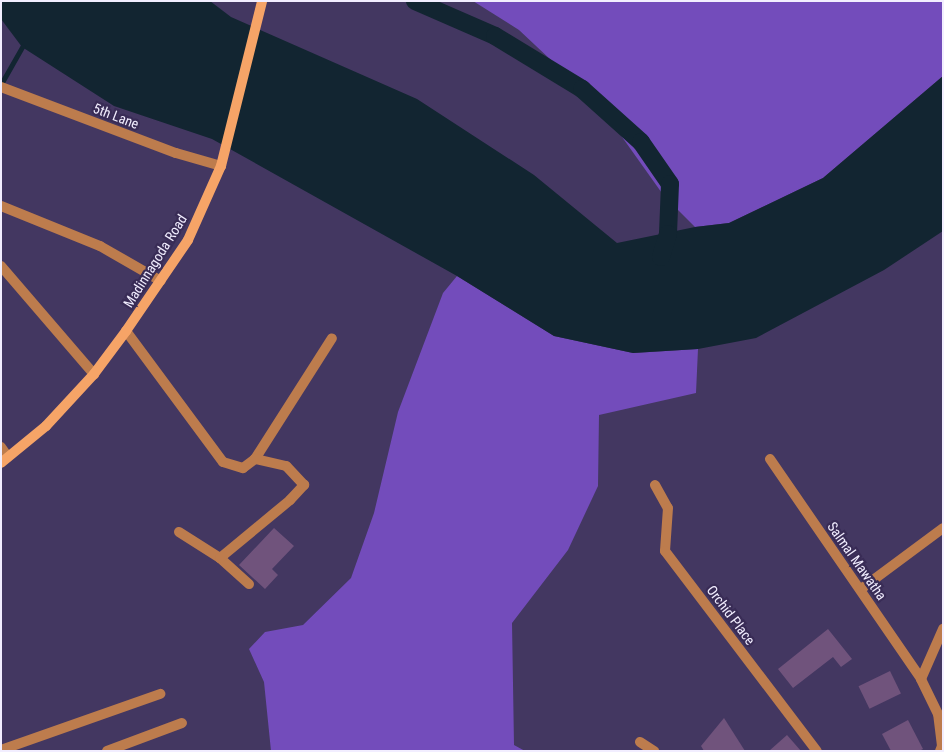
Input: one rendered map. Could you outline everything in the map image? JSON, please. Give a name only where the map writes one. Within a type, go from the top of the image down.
[{"type":"street","name":"Madinnagoda Road","points":[[5,460],[46,426],[94,374],[126,331],[188,240],[222,166],[262,1]]},
{"type":"street","name":"5th Lane","points":[[1,87],[176,153],[222,166]]},
{"type":"street","points":[[1,206],[100,246],[161,281]]},
{"type":"street","points":[[1,266],[94,374]]},
{"type":"street","points":[[126,331],[223,462],[243,468],[255,458],[332,338]]},
{"type":"street","points":[[1,447],[5,460]]},
{"type":"street","points":[[220,558],[290,500],[304,485],[286,466],[255,458]]},
{"type":"street","name":"Salmal Mawatha","points":[[770,459],[921,679],[938,714],[942,746],[940,751]]},
{"type":"street","name":"Orchid Place","points":[[655,484],[668,508],[665,551],[817,751]]},
{"type":"street","points":[[861,589],[943,528]]},
{"type":"street","points":[[179,532],[220,558],[249,584]]},
{"type":"street","points":[[921,679],[943,629]]},
{"type":"street","points":[[1,750],[160,694]]},
{"type":"street","points":[[107,751],[182,723]]},
{"type":"street","points":[[640,742],[654,751]]},
{"type":"shaded area","points":[[473,1],[943,1],[943,76],[823,178],[729,223],[695,227],[664,196],[600,106],[519,30]]},
{"type":"shaded area","points":[[457,276],[554,336],[633,353],[698,349],[696,393],[599,415],[598,486],[568,550],[512,623],[514,745],[525,751],[271,751],[264,682],[249,649],[265,632],[303,625],[351,578],[374,513],[398,412],[443,293]]},
{"type":"water","points":[[1,1],[210,1],[231,17],[417,99],[534,175],[617,243],[695,227],[729,223],[823,178],[943,76],[943,231],[884,270],[756,338],[698,349],[633,353],[554,336],[457,276],[212,139],[114,106],[22,47],[1,19]]},
{"type":"building","points":[[274,528],[294,546],[272,569],[278,575],[265,589],[239,565]]},
{"type":"building","points":[[828,629],[852,659],[841,667],[833,657],[793,688],[778,669]]},
{"type":"building","points":[[890,671],[901,693],[870,709],[859,686]]},
{"type":"building","points":[[724,718],[745,751],[704,751],[701,746]]},
{"type":"building","points":[[908,720],[923,749],[919,751],[891,751],[882,734]]},
{"type":"building","points":[[787,735],[801,751],[769,751]]},
{"type":"waterway","points":[[415,1],[495,36],[582,89],[641,142],[670,184],[668,234],[661,257]]},
{"type":"waterway","points":[[1,84],[22,47]]}]
